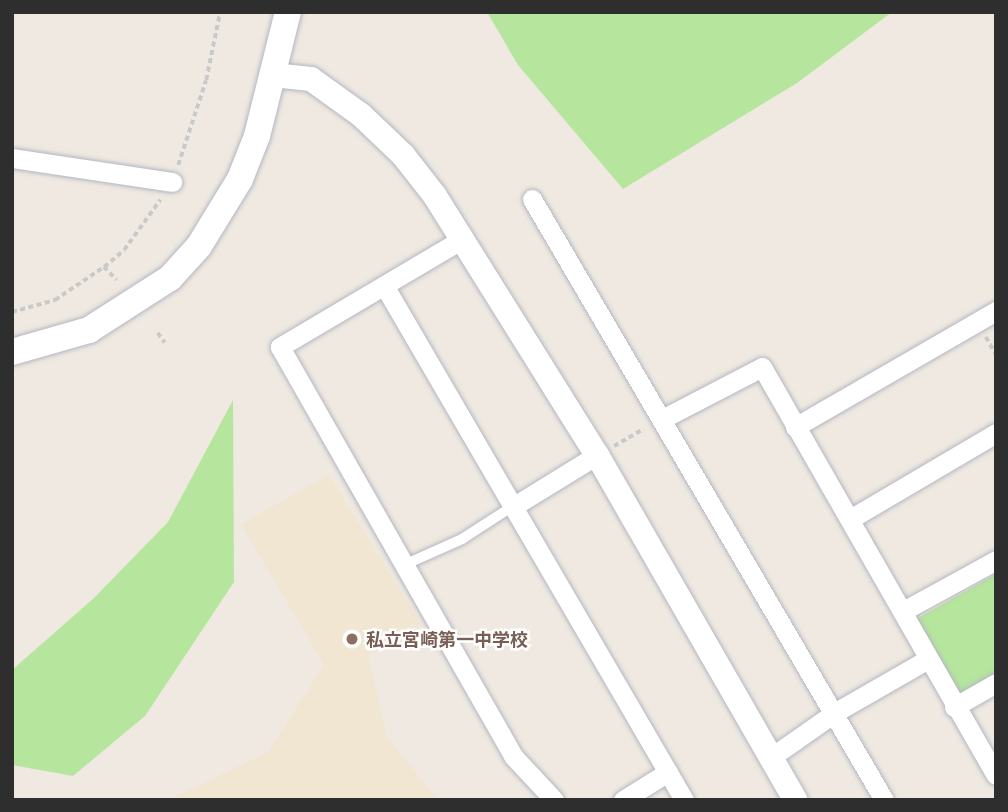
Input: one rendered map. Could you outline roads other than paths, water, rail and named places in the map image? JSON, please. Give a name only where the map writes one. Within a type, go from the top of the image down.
[{"type":"main road","points":[[12,352],[89,330],[170,278],[220,215],[240,178],[273,75],[288,12]]},
{"type":"street","points":[[273,75],[311,79],[360,115],[402,155],[464,238],[597,455],[794,800]]},
{"type":"street","points":[[12,158],[172,182]]},
{"type":"street","points":[[532,199],[664,418],[884,800]]},
{"type":"street","points":[[464,238],[280,347],[513,756],[554,800]]},
{"type":"street","points":[[385,287],[684,800]]},
{"type":"street","points":[[795,427],[996,311]]},
{"type":"street","points":[[664,418],[762,367],[903,611],[926,660],[996,775]]},
{"type":"street","points":[[850,519],[996,433]]},
{"type":"street","points":[[514,506],[597,455]]},
{"type":"street","points":[[903,611],[996,560]]},
{"type":"street","points":[[771,758],[834,713],[926,660]]},
{"type":"street","points":[[954,707],[996,683]]},
{"type":"street","points":[[624,800],[668,772]]},
{"type":"lane","points":[[403,566],[461,539],[514,506]]},
{"type":"place","name":"私立宮崎第一中学校","points":[[352,639]]}]
